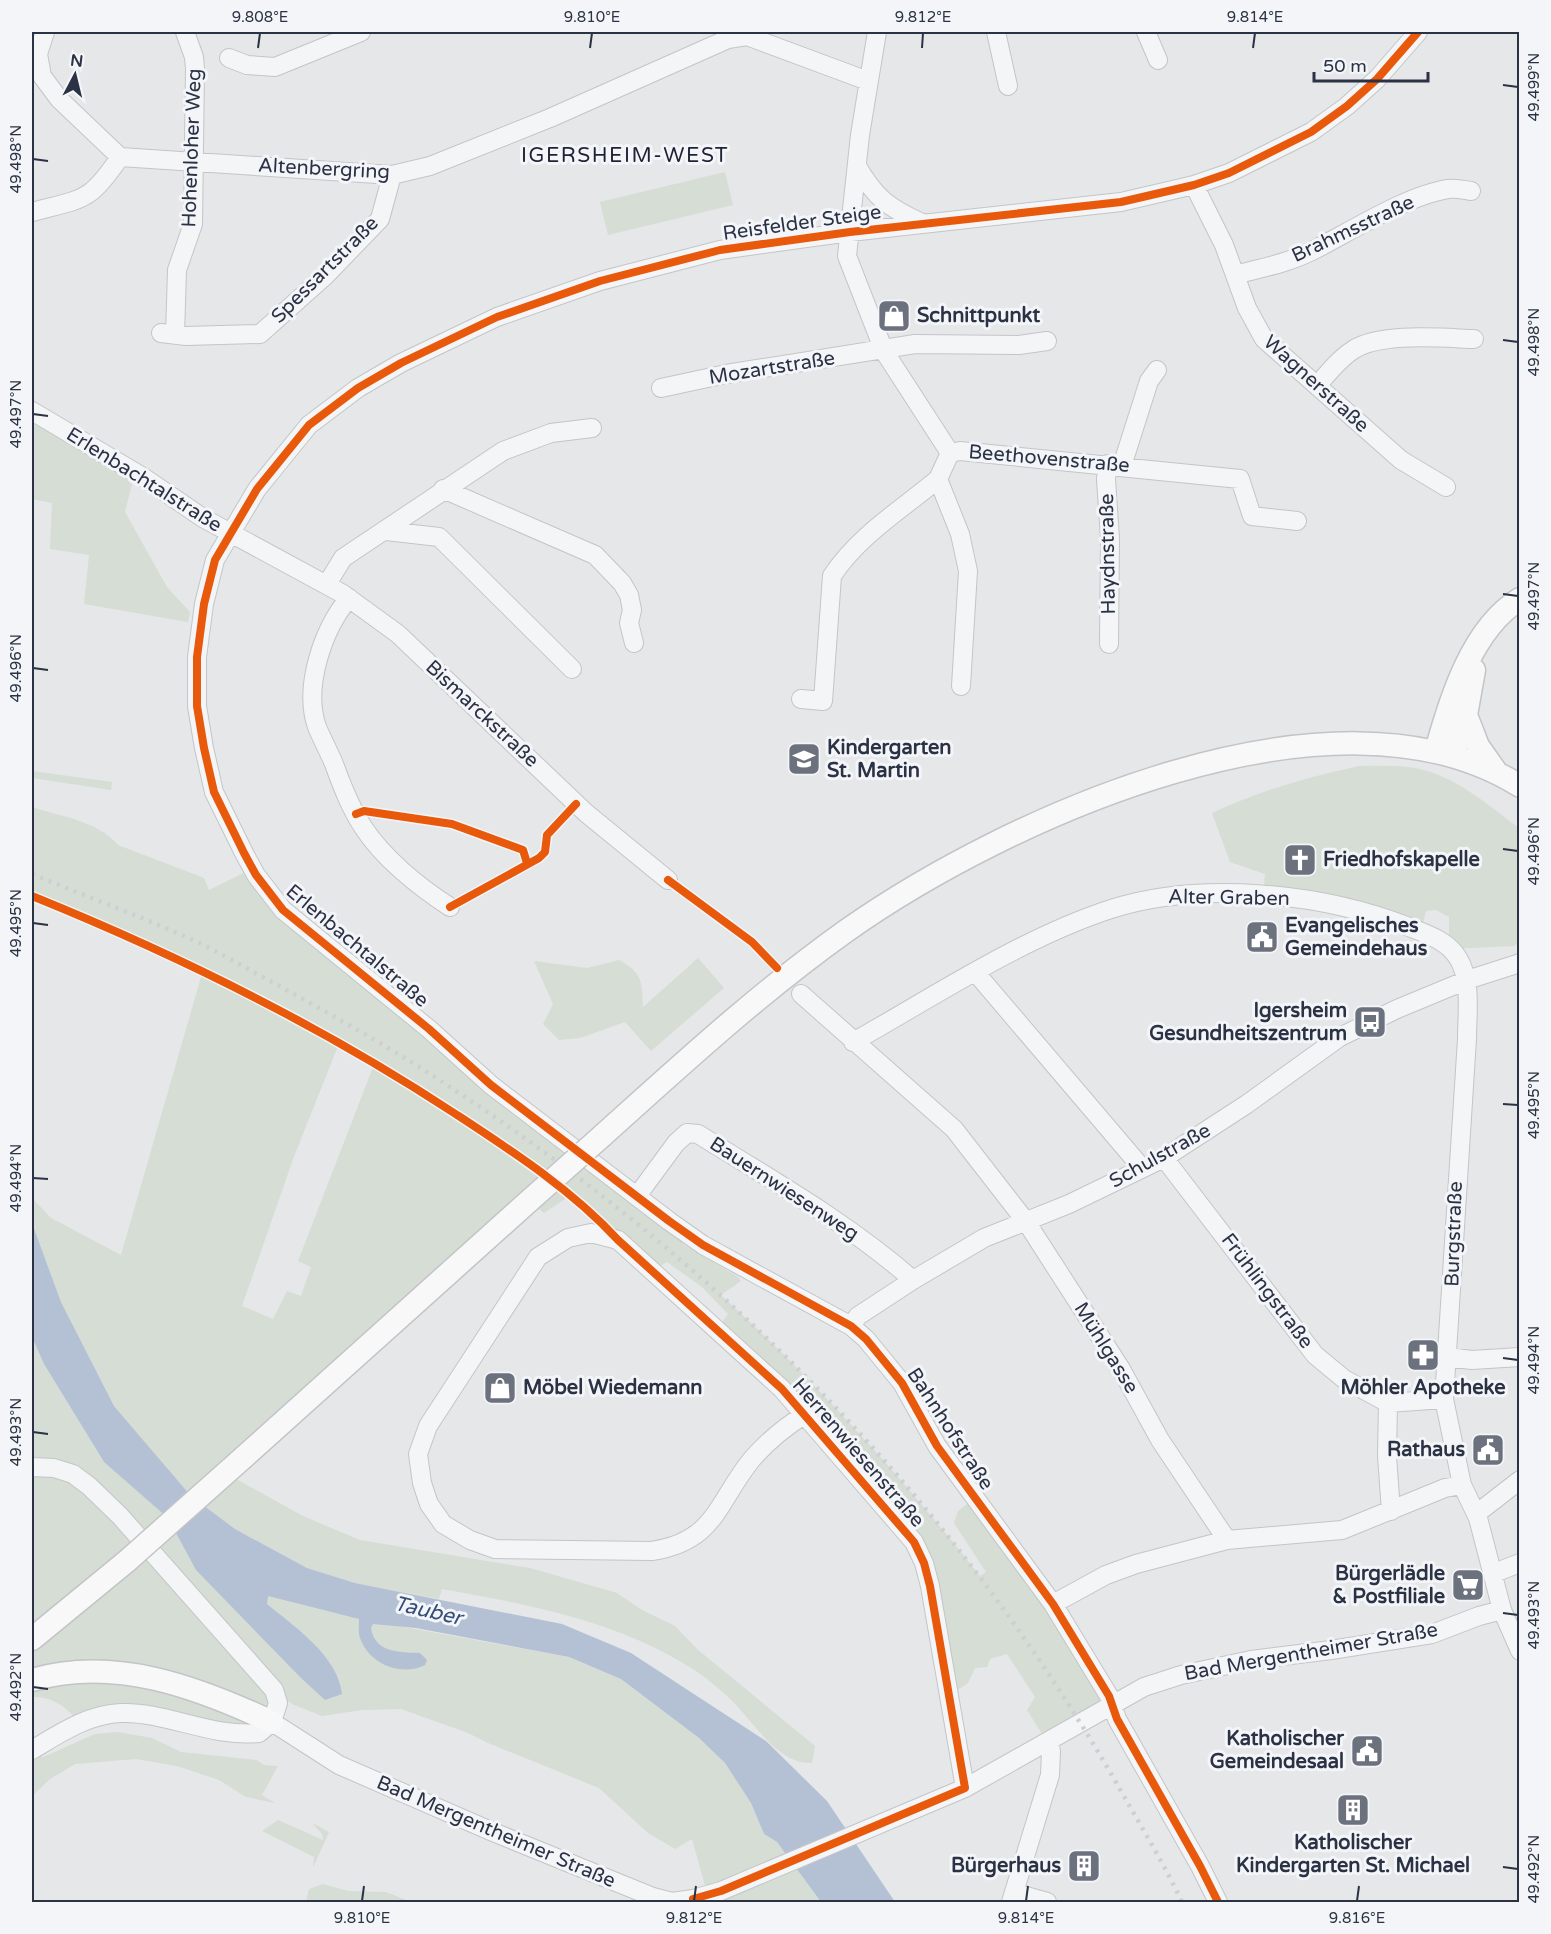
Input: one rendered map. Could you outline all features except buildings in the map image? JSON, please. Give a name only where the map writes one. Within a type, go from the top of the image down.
[{"type":"main road","points":[[1444,753],[1461,676],[1495,619],[1520,599]]},
{"type":"main road","points":[[1444,753],[1466,715],[1479,644]]},
{"type":"main road","points":[[1466,715],[1478,746],[1498,774]]},
{"type":"main road","points":[[32,1639],[127,1561],[775,984],[897,897],[958,862],[1053,815],[1139,783],[1190,769],[1278,750],[1326,744],[1397,745],[1444,753],[1498,774],[1520,786]]},
{"type":"main road","points":[[32,1680],[106,1670],[144,1675],[223,1699],[272,1722]]},
{"type":"street","points":[[32,212],[89,196],[101,186],[120,157],[59,99],[42,76],[35,54],[45,32]]},
{"type":"street","name":"Hohenloher Weg","points":[[168,334],[177,270],[193,224],[194,63],[185,32]]},
{"type":"street","points":[[229,58],[247,65],[275,67],[362,32]]},
{"type":"street","points":[[850,232],[868,81],[877,32]]},
{"type":"street","points":[[996,32],[1008,86]]},
{"type":"street","points":[[1146,32],[1158,60]]},
{"type":"street","name":"Reisfelder Steige","points":[[231,533],[257,489],[309,425],[358,388],[401,363],[497,317],[600,281],[720,250],[850,232],[1121,202],[1194,185],[1229,173],[1311,132],[1347,106],[1377,79],[1418,32]]},
{"type":"street","name":"Altenbergring","points":[[120,157],[392,175],[441,162],[727,35],[747,36],[868,81]]},
{"type":"street","points":[[858,166],[872,191],[899,212],[924,224]]},
{"type":"street","name":"Spessartstraße","points":[[168,334],[260,334],[326,275],[380,219],[392,175]]},
{"type":"street","name":"Wagnerstraße","points":[[1194,185],[1264,339],[1401,460],[1446,487]]},
{"type":"street","name":"Brahmsstraße","points":[[1235,274],[1313,251],[1340,235],[1430,193],[1451,188],[1471,191]]},
{"type":"street","name":"Beethovenstraße","points":[[850,232],[847,256],[884,351],[950,453],[960,451],[1240,479],[1252,516],[1297,522]]},
{"type":"street","points":[[1317,386],[1341,360],[1363,345],[1425,338],[1474,339]]},
{"type":"street","name":"Mozartstraße","points":[[661,388],[726,374],[884,351],[915,344],[1019,345],[1047,341]]},
{"type":"street","name":"Haydnstraße","points":[[1109,644],[1110,539],[1106,479],[1115,465],[1149,381],[1157,370]]},
{"type":"street","name":"Erlenbachtalstraße","points":[[32,411],[231,533],[215,560],[204,604],[197,657],[196,706],[214,792],[256,874],[283,910],[429,1029],[491,1086],[637,1196]]},
{"type":"street","points":[[327,584],[343,558],[386,531],[443,489],[503,452],[551,433],[592,428]]},
{"type":"street","points":[[801,699],[823,701],[832,576],[842,561],[865,538],[938,479],[950,453]]},
{"type":"street","points":[[938,479],[960,534],[968,571],[961,686]]},
{"type":"street","points":[[443,489],[595,555],[622,583],[628,595],[632,610],[629,623],[634,643]]},
{"type":"street","points":[[386,531],[439,537],[572,669]]},
{"type":"street","name":"Bismarckstraße","points":[[231,533],[327,584],[398,634],[586,813],[645,865],[668,880]]},
{"type":"street","points":[[349,598],[325,637],[320,654],[313,690],[316,725],[348,801],[363,828],[398,866],[450,907]]},
{"type":"street","name":"Alter Graben","points":[[853,1042],[1049,931],[1111,909],[1160,897],[1228,895],[1282,897],[1323,902],[1382,917],[1438,939],[1458,957],[1467,980]]},
{"type":"street","name":"Schulstraße","points":[[850,1326],[858,1316],[984,1238],[1027,1223],[1164,1158],[1246,1104],[1340,1037],[1397,1009],[1467,980],[1520,963]]},
{"type":"street","points":[[976,973],[1142,1168]]},
{"type":"street","name":"Burgstraße","points":[[1467,980],[1467,1038],[1444,1399],[1462,1485],[1476,1514],[1494,1573],[1502,1610],[1520,1651]]},
{"type":"street","name":"Mühlgasse","points":[[801,994],[954,1129],[1027,1223],[1121,1369],[1160,1440],[1227,1540]]},
{"type":"street","name":"Bauernwiesenweg","points":[[637,1196],[676,1143],[687,1133],[698,1134],[831,1217],[887,1257],[913,1280]]},
{"type":"street","name":"Frühlingstraße","points":[[1164,1158],[1315,1355],[1344,1379],[1388,1403]]},
{"type":"street","name":"Bahnhofstraße","points":[[637,1196],[703,1245],[850,1326],[866,1339],[902,1383],[937,1446],[1053,1604],[1112,1705],[1117,1719],[1218,1902]]},
{"type":"street","name":"Herrenwiesenstraße","points":[[804,1415],[783,1429],[751,1461],[711,1522],[700,1532],[674,1547],[652,1551],[495,1549],[470,1540],[443,1524],[429,1504],[422,1483],[418,1454],[428,1426],[538,1257],[568,1238],[591,1233],[618,1240],[782,1389],[900,1523],[914,1542],[924,1563],[965,1788]]},
{"type":"street","points":[[1447,1357],[1473,1360],[1520,1358]]},
{"type":"street","points":[[1391,1511],[1387,1456],[1388,1403],[1444,1399]]},
{"type":"street","points":[[32,1467],[54,1468],[73,1474],[120,1516],[274,1690],[278,1703],[272,1722],[259,1733],[195,1728],[122,1713],[99,1716],[77,1724],[32,1750]]},
{"type":"street","points":[[1476,1514],[1520,1480]]},
{"type":"street","points":[[1053,1604],[1106,1575],[1136,1564],[1227,1540],[1342,1530],[1445,1488],[1462,1485]]},
{"type":"street","points":[[1494,1573],[1520,1563]]},
{"type":"street","name":"Bad Mergentheimer Straße","points":[[272,1722],[339,1765],[492,1832],[653,1897],[672,1902],[695,1901],[965,1788],[1144,1687],[1181,1675],[1251,1660],[1432,1634],[1502,1610]]},
{"type":"street","points":[[1047,1742],[1052,1750],[1050,1775],[1013,1898],[1047,1902]]},
{"type":"shaded area","points":[[725,172],[733,205],[608,235],[600,202]]},
{"type":"shaded area","points":[[32,419],[120,472],[132,484],[125,512],[167,587],[190,612],[188,622],[84,604],[89,555],[50,549],[52,503],[32,499]]},
{"type":"shaded area","points":[[1359,766],[1406,767],[1433,773],[1467,790],[1519,828],[1519,943],[1514,946],[1449,949],[1449,917],[1436,910],[1426,911],[1421,932],[1325,893],[1264,887],[1265,874],[1230,862],[1212,813],[1284,785]]},
{"type":"shaded area","points":[[32,771],[112,782],[111,790],[32,778]]},
{"type":"shaded area","points":[[32,807],[89,825],[100,830],[118,845],[204,878],[209,890],[252,869],[283,910],[669,1221],[684,1245],[737,1276],[741,1281],[721,1295],[824,1396],[888,1466],[980,1576],[986,1572],[954,1523],[958,1511],[975,1498],[1109,1696],[1047,1742],[1027,1710],[1035,1697],[1007,1654],[990,1659],[987,1667],[975,1668],[968,1683],[950,1695],[924,1563],[718,1328],[728,1314],[702,1287],[667,1262],[654,1270],[571,1195],[544,1213],[530,1201],[244,1457],[217,1463],[238,1480],[303,1516],[360,1540],[530,1568],[617,1593],[642,1610],[675,1626],[697,1649],[815,1746],[812,1763],[789,1758],[779,1751],[733,1702],[705,1677],[664,1652],[634,1638],[603,1626],[508,1601],[442,1589],[439,1599],[355,1583],[307,1568],[235,1529],[191,1496],[114,1406],[61,1302],[32,1223],[32,1198],[51,1218],[121,1255],[203,970],[32,896]],"holes":[[[340,1041],[375,1062],[298,1261],[311,1267],[301,1296],[287,1291],[273,1319],[242,1306],[293,1159]]]},
{"type":"shaded area","points":[[698,958],[724,988],[651,1051],[625,1022],[580,1038],[559,1040],[543,1024],[553,1004],[534,961],[587,968],[619,960],[633,969],[640,979],[643,1007]]},
{"type":"shaded area","points":[[32,1337],[44,1364],[104,1462],[289,1593],[292,1602],[360,1619],[569,1657],[621,1679],[699,1738],[725,1763],[751,1803],[764,1834],[777,1842],[821,1902],[696,1902],[706,1889],[692,1839],[675,1849],[648,1833],[599,1788],[468,1733],[401,1709],[362,1710],[322,1716],[292,1704],[275,1691],[259,1733],[145,1715],[75,1718],[56,1702],[32,1697]]},
{"type":"shaded area","points":[[64,1731],[41,1758],[95,1734],[118,1732],[152,1738],[181,1752],[257,1760],[264,1765],[278,1766],[262,1795],[275,1803],[246,1797],[219,1780],[177,1766],[136,1759],[75,1764],[50,1779],[32,1796],[32,1750]]},
{"type":"shaded area","points":[[278,1820],[323,1840],[322,1834],[312,1823],[329,1832],[313,1868],[314,1857],[262,1831]]},
{"type":"shaded area","points":[[323,1884],[348,1891],[386,1892],[411,1902],[306,1902],[309,1889]]},
{"type":"water","name":"Tauber","points":[[32,1223],[61,1302],[114,1406],[191,1496],[235,1529],[307,1568],[355,1583],[562,1624],[631,1653],[766,1741],[827,1801],[895,1902],[821,1902],[777,1842],[764,1834],[751,1803],[725,1763],[699,1738],[621,1679],[569,1657],[416,1628],[373,1624],[371,1628],[373,1636],[383,1647],[396,1651],[420,1653],[427,1660],[425,1665],[416,1668],[396,1669],[378,1661],[364,1647],[359,1636],[359,1619],[268,1596],[267,1604],[314,1643],[333,1667],[342,1694],[325,1700],[196,1570],[168,1518],[104,1462],[44,1364],[32,1337]]},
{"type":"railway","points":[[32,874],[202,944],[318,1007],[408,1060],[516,1132],[620,1210],[718,1293],[810,1381],[897,1475],[978,1575],[1053,1680],[1121,1791],[1182,1902]]},
{"type":"cycle path","points":[[1218,1902],[1117,1719],[1109,1696],[1053,1604],[937,1446],[902,1383],[866,1339],[851,1326],[703,1245],[669,1221],[491,1085],[429,1029],[283,910],[256,875],[214,792],[197,706],[197,657],[204,604],[215,560],[257,489],[309,425],[358,388],[401,363],[497,317],[600,281],[720,250],[850,232],[1121,202],[1194,185],[1229,173],[1311,132],[1347,106],[1377,79],[1418,32]]},
{"type":"cycle path","points":[[450,907],[539,858],[545,852],[547,835],[576,804]]},
{"type":"cycle path","points":[[356,814],[364,811],[452,824],[523,850],[527,863]]},
{"type":"cycle path","points":[[668,880],[752,942],[777,968]]},
{"type":"cycle path","points":[[32,896],[142,943],[301,1021],[403,1081],[519,1156],[581,1204],[782,1389],[914,1542],[924,1563],[930,1586],[965,1788],[721,1891],[693,1899],[696,1902]]},
{"type":"place","name":"Schnittpunkt","points":[[894,316]]},
{"type":"place","name":"Kindergarten St. Martin","points":[[804,759]]},
{"type":"place","name":"Friedhofskapelle","points":[[1300,860]]},
{"type":"place","name":"Evangelisches Gemeindehaus","points":[[1262,937]]},
{"type":"place","name":"Igersheim Gesundheitszentrum","points":[[1370,1022]]},
{"type":"place","name":"Möhler Apotheke","points":[[1423,1355]]},
{"type":"place","name":"Möbel Wiedemann","points":[[500,1388]]},
{"type":"place","name":"Rathaus","points":[[1488,1450]]},
{"type":"place","name":"Bürgerlädle & Postfiliale","points":[[1468,1585]]},
{"type":"place","name":"Katholischer Gemeindesaal","points":[[1367,1751]]},
{"type":"place","name":"Katholischer Kindergarten St. Michael","points":[[1353,1810]]},
{"type":"place","name":"Bürgerhaus","points":[[1084,1866]]},
{"type":"district","name":"IGERSHEIM-WEST","points":[[625,155]]}]
